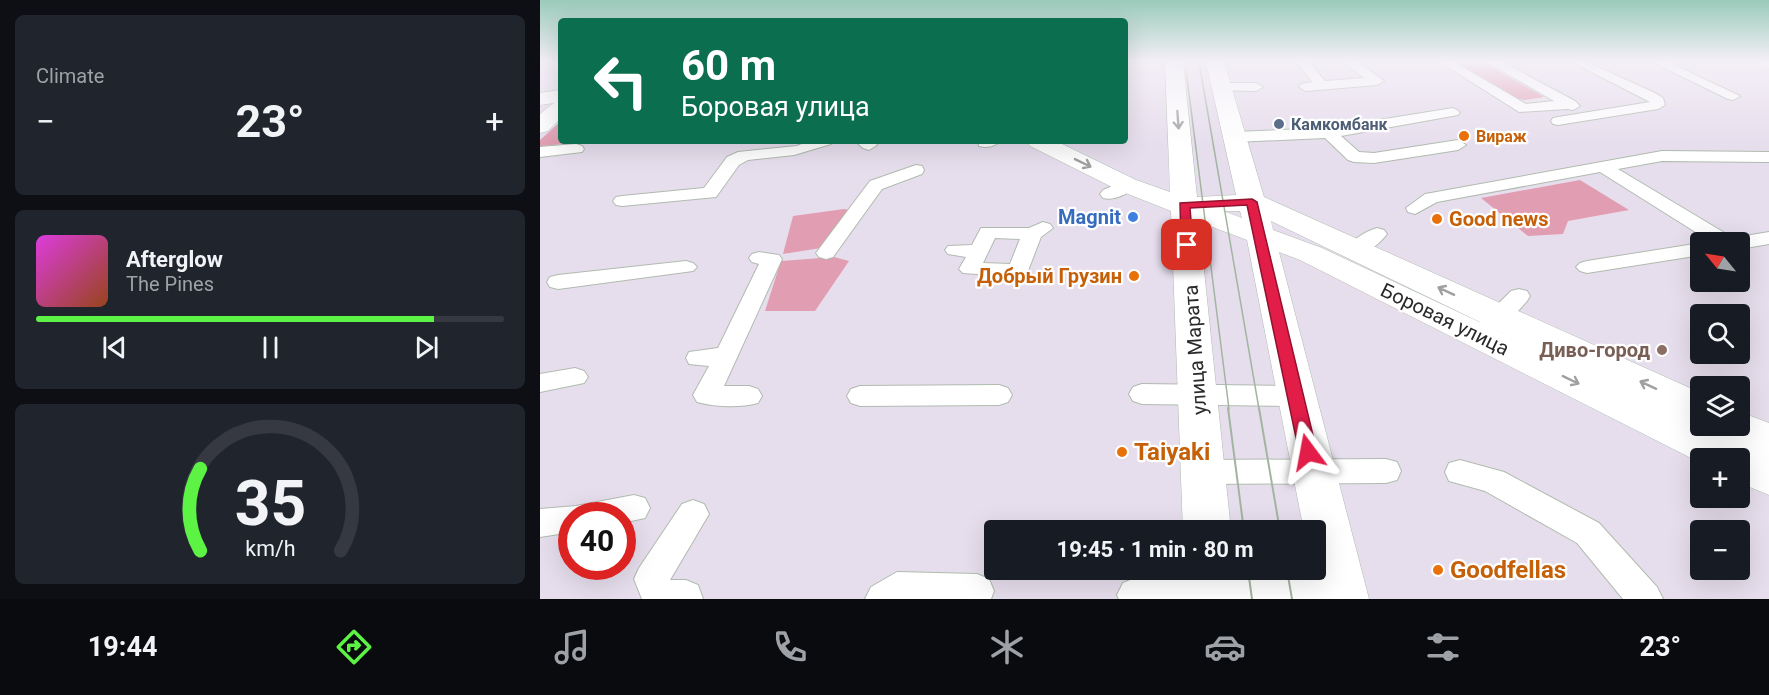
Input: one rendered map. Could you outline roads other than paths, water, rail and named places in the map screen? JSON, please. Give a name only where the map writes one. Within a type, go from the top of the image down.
[{"type":"street","name":"улица Марата","points":[[1176,90],[1206,520]]},
{"type":"street","points":[[1223,90],[1256,218],[1343,598]]},
{"type":"street","points":[[540,99],[558,96]]},
{"type":"street","points":[[540,126],[558,110]]},
{"type":"street","name":"Боровая улица","points":[[1043,144],[1118,189],[1184,205],[1366,241],[1499,316],[1714,448]]},
{"type":"street","name":"Боровая улица","points":[[1256,218],[1311,254],[1499,316],[1690,405]]},
{"type":"street","points":[[1750,432],[1769,441]]},
{"type":"street","points":[[1750,468],[1769,477]]},
{"type":"lane","points":[[1492,90],[1524,109],[1570,104]]},
{"type":"lane","points":[[1544,90],[1593,117]]},
{"type":"lane","points":[[1558,122],[1653,108],[1658,105],[1658,101],[1635,90]]},
{"type":"lane","points":[[1720,90],[1733,96]]},
{"type":"lane","points":[[1235,137],[1329,133],[1453,112]]},
{"type":"lane","points":[[1329,133],[1354,157],[1374,158],[1458,145]]},
{"type":"lane","points":[[622,201],[710,193],[733,161],[742,154],[798,149],[815,144]]},
{"type":"lane","points":[[540,152],[576,149]]},
{"type":"lane","points":[[1415,208],[1431,198],[1662,156],[1769,157]]},
{"type":"lane","points":[[836,248],[876,185],[913,171],[890,159]]},
{"type":"lane","points":[[1603,166],[1709,232]]},
{"type":"lane","points":[[1038,231],[1018,271],[970,269],[979,251],[988,232],[1038,231]]},
{"type":"lane","points":[[1750,241],[1769,238]]},
{"type":"lane","points":[[955,250],[979,251]]},
{"type":"lane","points":[[1587,267],[1690,251]]},
{"type":"lane","points":[[749,396],[706,395],[727,356],[772,259],[759,258]]},
{"type":"lane","points":[[558,282],[686,267]]},
{"type":"lane","points":[[698,358],[727,356]]},
{"type":"lane","points":[[540,383],[575,377]]},
{"type":"lane","points":[[860,396],[999,394]]},
{"type":"lane","points":[[1142,394],[1295,396]]},
{"type":"lane","points":[[1203,472],[1386,471]]},
{"type":"lane","points":[[1460,472],[1492,481],[1588,533],[1645,599]]},
{"type":"lane","points":[[686,597],[658,596],[651,579],[693,514]]},
{"type":"lane","points":[[540,523],[558,520]]},
{"type":"lane","points":[[1135,595],[1211,588],[1343,598]]},
{"type":"lane","points":[[883,599],[897,589],[977,591]]},
{"type":"tram line","points":[[1189,90],[1229,409]]},
{"type":"tram line","points":[[1204,90],[1259,409]]},
{"type":"tram line","points":[[1228,408],[1243,520]]},
{"type":"tram line","points":[[1259,408],[1278,520]]},
{"type":"tram line","points":[[1249,580],[1252,599]]},
{"type":"tram line","points":[[1289,580],[1292,599]]},
{"type":"place","name":"Камкомбанк","points":[[1279,124]]},
{"type":"place","name":"Вираж","points":[[1464,136]]},
{"type":"place","name":"Magnit","points":[[1133,217]]},
{"type":"place","name":"Good news","points":[[1437,219]]},
{"type":"place","name":"Добрый Грузин","points":[[1134,276]]},
{"type":"place","name":"Диво-город","points":[[1662,350]]},
{"type":"place","name":"Taiyaki","points":[[1122,452]]},
{"type":"place","name":"Goodfellas","points":[[1438,570]]}]
